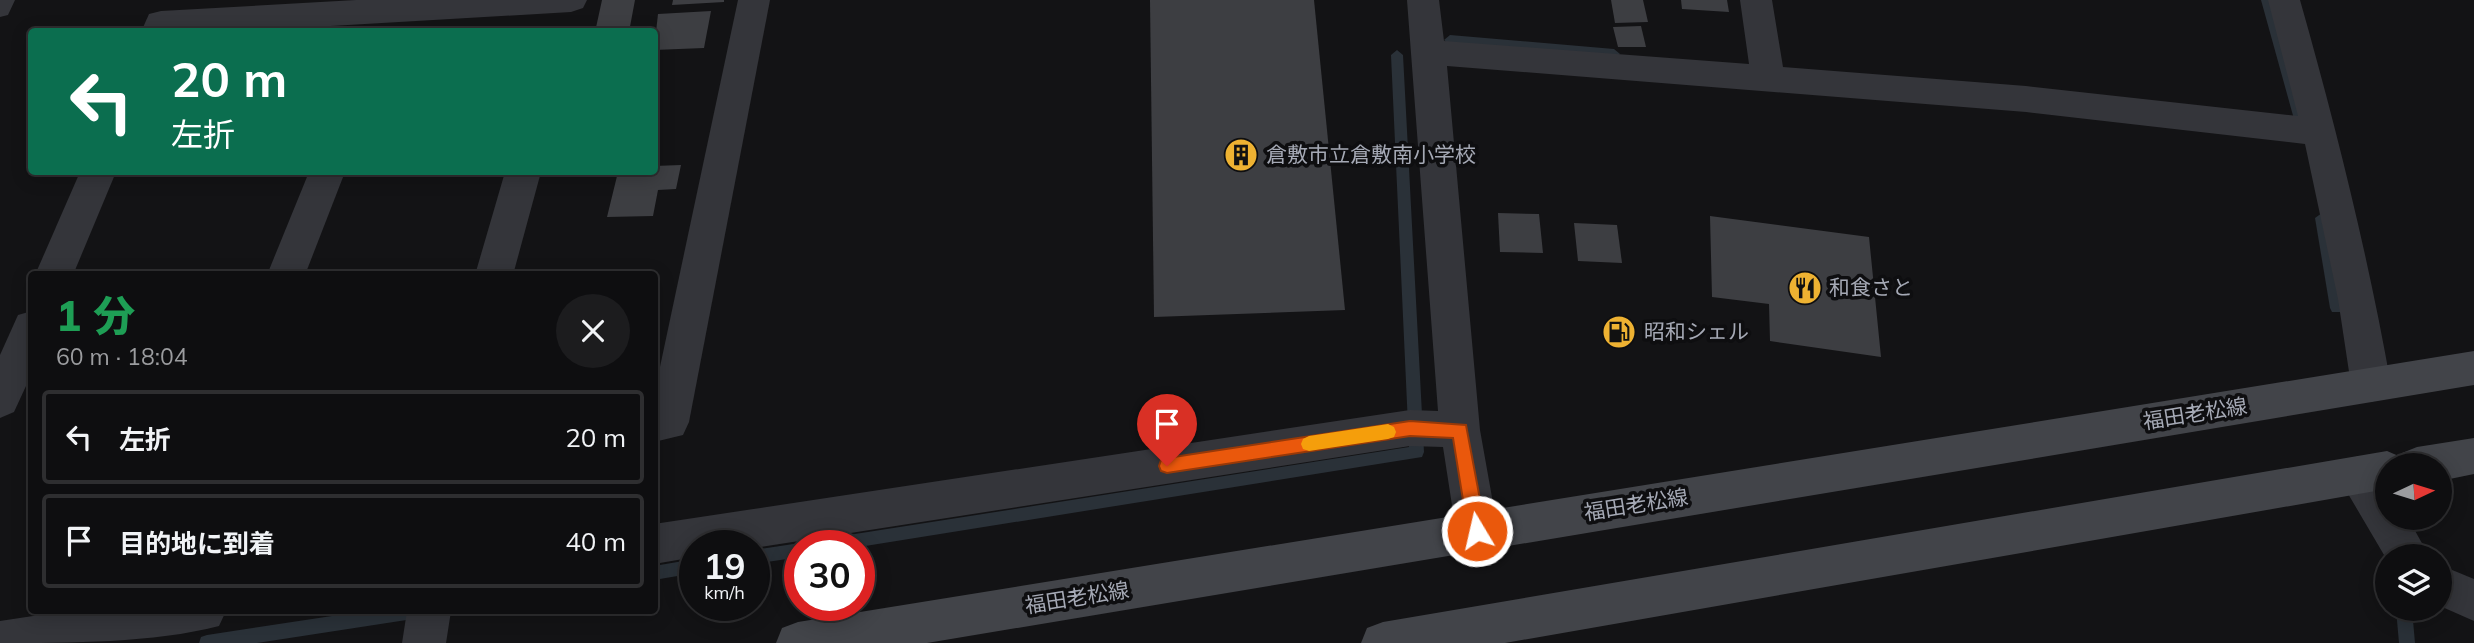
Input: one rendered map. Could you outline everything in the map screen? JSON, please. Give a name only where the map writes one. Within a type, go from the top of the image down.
[{"type":"main road","name":"福田老松線","points":[[798,643],[2474,368]]},
{"type":"main road","points":[[2452,460],[2474,456]]},
{"type":"main road","points":[[1382,643],[1443,638],[2373,473]]},
{"type":"street","points":[[159,28],[161,23],[386,21],[571,0],[564,28]]},
{"type":"street","points":[[658,423],[669,422],[754,0]]},
{"type":"street","points":[[1423,0],[1436,127],[1433,429],[1477,531]]},
{"type":"street","points":[[1756,0],[1766,70]]},
{"type":"street","points":[[2284,0],[2309,131],[2357,299],[2371,385]]},
{"type":"street","points":[[1427,52],[1766,70],[2309,131]]},
{"type":"street","points":[[56,271],[97,175]]},
{"type":"street","points":[[288,271],[326,175]]},
{"type":"street","points":[[495,271],[522,175]]},
{"type":"street","points":[[0,400],[28,336]]},
{"type":"street","points":[[658,543],[1433,429]]},
{"type":"street","points":[[2373,473],[2403,544]]},
{"type":"street","points":[[2452,590],[2474,600]]},
{"type":"street","points":[[0,642],[153,615]]},
{"type":"lane","points":[[0,9],[4,0]]},
{"type":"building","points":[[602,0],[635,0],[630,28],[596,28]]},
{"type":"building","points":[[673,0],[724,0],[724,2],[672,5]]},
{"type":"building","name":"倉敷市立倉敷南小学校","points":[[1150,0],[1314,0],[1345,310],[1154,317]]},
{"type":"building","points":[[1611,0],[1643,0],[1648,22],[1615,23]]},
{"type":"building","points":[[1681,0],[1727,0],[1729,12],[1682,9]]},
{"type":"building","points":[[711,11],[704,48],[658,50],[658,14]]},
{"type":"building","points":[[1641,26],[1646,47],[1618,47],[1613,27]]},
{"type":"building","points":[[681,165],[676,189],[658,190],[653,216],[607,217],[617,175],[658,175],[658,166]]},
{"type":"building","points":[[1498,213],[1539,214],[1543,253],[1500,252]]},
{"type":"building","points":[[1710,216],[1869,237],[1881,357],[1770,341],[1769,304],[1712,297]]},
{"type":"building","points":[[1574,223],[1617,225],[1622,263],[1578,261]]},
{"type":"waterway","points":[[2267,0],[2303,130]]},
{"type":"waterway","points":[[1450,40],[1614,54]]},
{"type":"waterway","points":[[875,538],[1417,452],[1397,55]]},
{"type":"waterway","points":[[2322,218],[2337,308]]},
{"type":"waterway","points":[[770,555],[784,552]]},
{"type":"waterway","points":[[658,572],[679,569]]},
{"type":"waterway","points":[[207,643],[394,614]]},
{"type":"waterway","points":[[2405,621],[2407,643]]},
{"type":"slow traffic","points":[[1309,444],[1388,432]]},
{"type":"place","name":"倉敷市立倉敷南小学校","points":[[1241,155]]},
{"type":"place","name":"和食さと","points":[[1805,288]]},
{"type":"place","name":"昭和シェル","points":[[1619,332]]},
{"type":"route","points":[[1167,466],[1410,428],[1460,430],[1477,531]]}]
